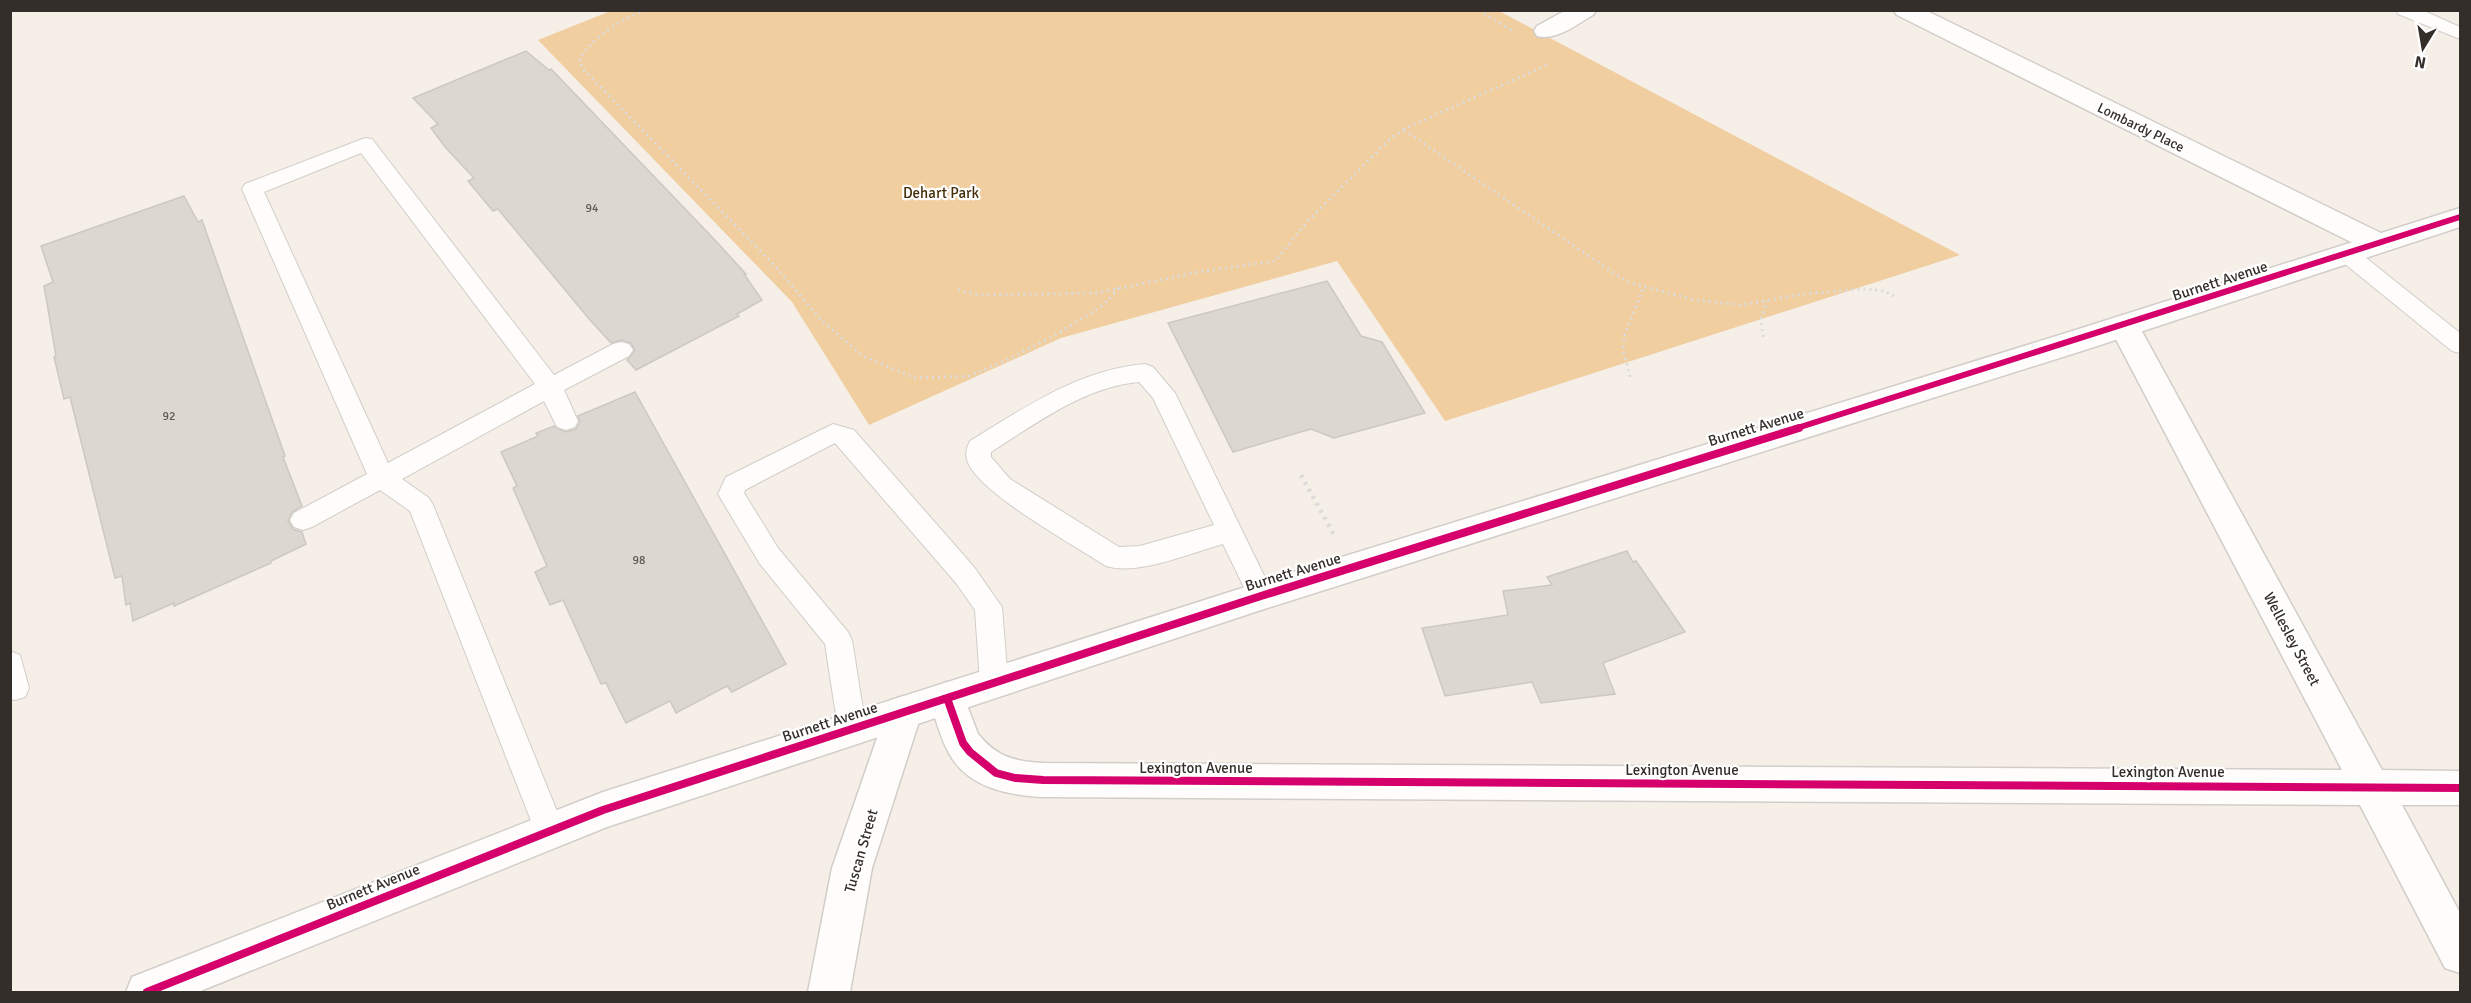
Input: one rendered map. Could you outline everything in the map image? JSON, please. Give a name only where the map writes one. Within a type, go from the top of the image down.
[{"type":"street","points":[[1546,32],[1585,10]]},
{"type":"street","name":"Lombardy Place","points":[[1905,10],[2377,243]]},
{"type":"street","name":"Burnett Avenue","points":[[147,993],[603,810],[1261,596],[2124,326],[2460,217]]},
{"type":"street","name":"Wellesley Street","points":[[2124,326],[2460,953]]},
{"type":"street","name":"Lexington Avenue","points":[[947,698],[963,743],[970,752],[996,773],[1015,778],[1043,780],[2460,788]]},
{"type":"street","name":"Tuscan Street","points":[[829,993],[852,868],[904,712]]},
{"type":"lane","points":[[2405,10],[2460,34]]},
{"type":"lane","points":[[550,831],[420,505],[382,478],[252,189],[365,144],[550,387],[566,421]]},
{"type":"lane","points":[[2347,254],[2460,345]]},
{"type":"lane","points":[[303,520],[621,350]]},
{"type":"lane","points":[[1230,531],[1140,556],[1115,558],[1001,486],[979,460],[979,448],[1078,390],[1124,373],[1145,373],[1163,393],[1230,531],[1261,596]]},
{"type":"lane","points":[[852,728],[838,640],[769,556],[731,494],[735,484],[833,433],[845,437],[965,575],[988,607],[994,682]]},
{"type":"path","points":[[646,10],[611,24],[593,40],[579,58],[583,69],[776,267],[822,321],[863,356],[915,378],[969,376],[1011,358],[1059,333],[1103,305],[1119,288]]},
{"type":"path","points":[[1479,10],[1518,34]]},
{"type":"path","points":[[958,290],[979,294],[1097,293],[1198,272],[1275,261],[1308,221],[1391,138],[1404,129],[1547,65],[1547,58]]},
{"type":"path","points":[[1404,129],[1627,282],[1695,300],[1741,305],[1802,294],[1864,289],[1884,291],[1896,297]]},
{"type":"path","points":[[1630,377],[1623,349],[1625,334],[1644,286]]},
{"type":"path","points":[[1763,337],[1759,326],[1762,309],[1767,300]]},
{"type":"path","points":[[1301,475],[1339,546]]},
{"type":"green space","name":"Dehart Park","points":[[613,10],[1499,11],[1960,255],[1445,421],[1337,261],[1061,338],[869,425],[792,302],[538,40]]},
{"type":"building","points":[[526,51],[549,70],[551,69],[713,238],[746,274],[744,274],[762,300],[737,314],[739,316],[636,370],[627,360],[635,351],[631,343],[622,340],[611,343],[498,209],[493,211],[468,181],[474,178],[431,128],[438,124],[413,98]]},
{"type":"building","points":[[184,196],[198,222],[202,220],[302,506],[292,512],[288,521],[293,529],[302,532],[306,544],[271,563],[174,606],[174,603],[133,621],[130,603],[126,605],[122,576],[115,578],[70,397],[64,399],[54,357],[56,356],[44,286],[53,282],[41,246]]},
{"type":"building","points":[[1327,281],[1361,336],[1382,342],[1425,413],[1334,438],[1311,429],[1233,452],[1168,323]]},
{"type":"building","points":[[635,392],[786,664],[732,692],[727,686],[676,713],[670,701],[626,723],[606,683],[601,684],[563,600],[550,605],[535,572],[547,566],[513,488],[517,486],[501,452],[538,436],[536,433],[554,426],[565,432],[576,429],[580,422],[578,416]]},
{"type":"building","points":[[1627,551],[1685,632],[1603,663],[1615,694],[1541,703],[1532,682],[1445,696],[1422,628],[1508,615],[1503,591],[1552,585],[1547,577]]},
{"type":"cycle path","points":[[147,992],[603,810],[1261,596],[2077,341],[2460,217]]},
{"type":"cycle path","points":[[947,698],[963,743],[970,752],[996,773],[1015,778],[1043,780],[2460,788]]}]
